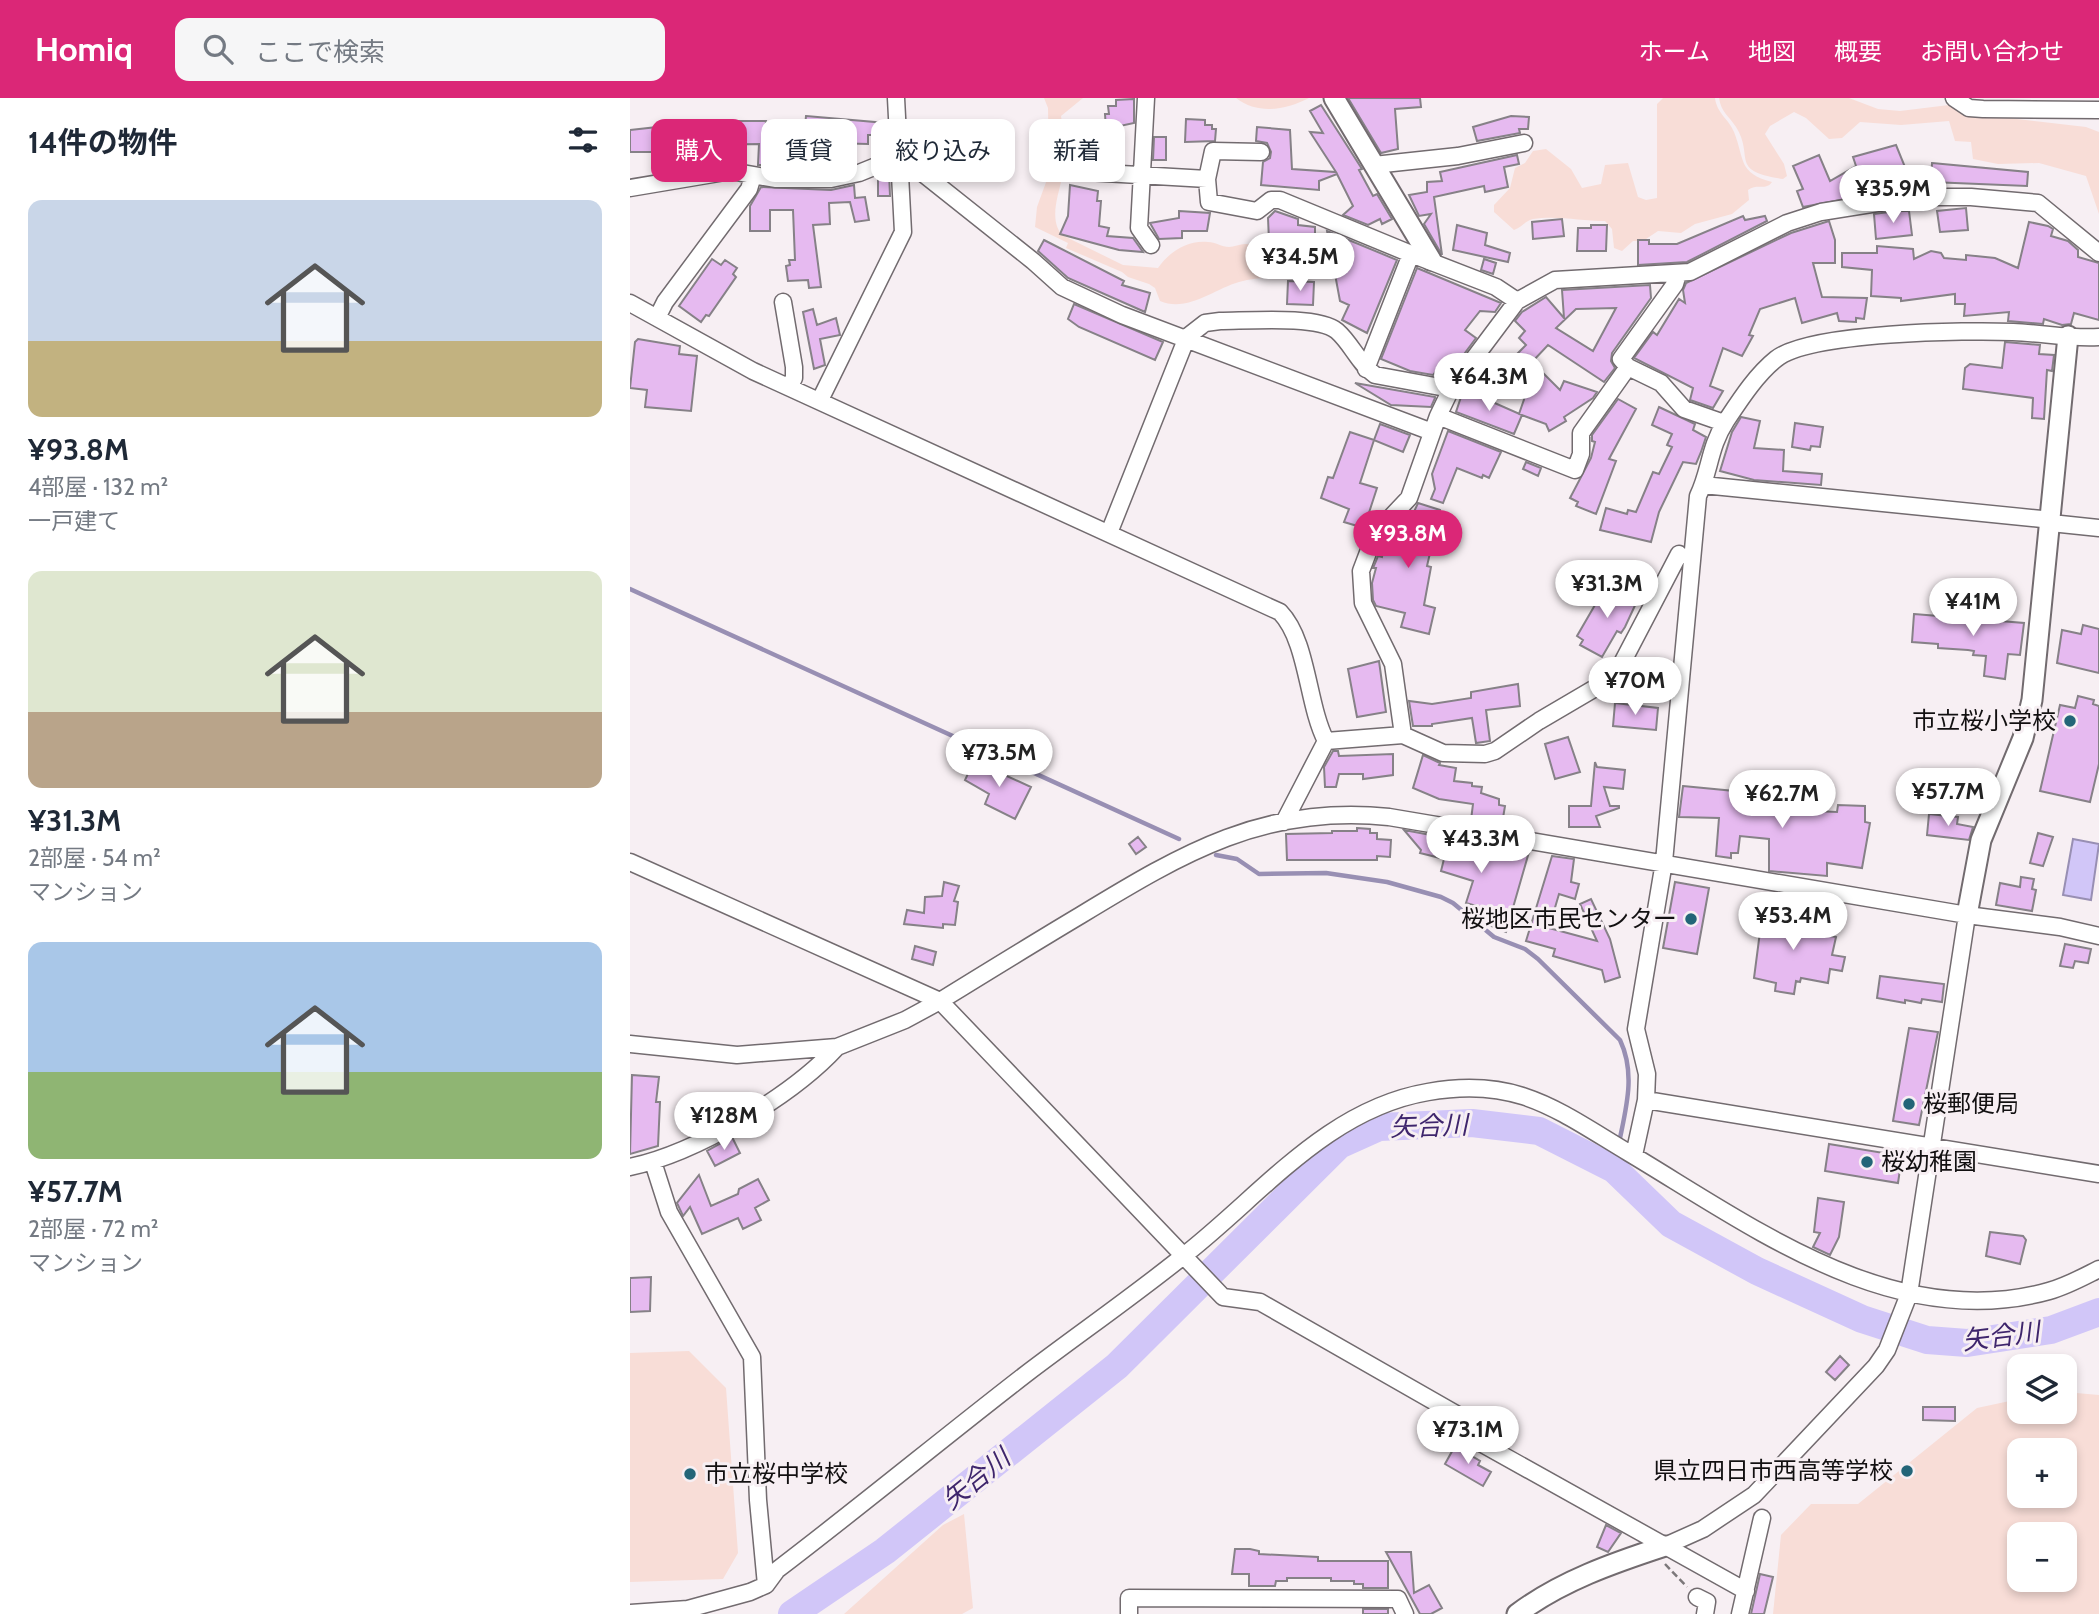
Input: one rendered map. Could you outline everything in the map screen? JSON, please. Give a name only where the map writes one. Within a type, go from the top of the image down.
[{"type":"street","points":[[896,98],[898,119]]},
{"type":"street","points":[[1146,98],[1139,228],[1151,245]]},
{"type":"street","points":[[1334,98],[1430,260]]},
{"type":"street","points":[[1954,98],[1969,108],[2099,110]]},
{"type":"street","points":[[1374,165],[1458,156],[1524,143]]},
{"type":"street","points":[[1261,152],[1213,151],[1206,199],[1213,204],[1257,211],[1275,199],[1496,287],[1517,301]]},
{"type":"street","points":[[630,188],[731,171],[792,180],[831,179],[871,168]]},
{"type":"street","points":[[1125,174],[1207,179]]},
{"type":"street","points":[[658,316],[664,302],[749,189],[753,176]]},
{"type":"street","points":[[820,400],[903,232],[902,182]]},
{"type":"street","points":[[933,182],[1062,287],[1122,315],[1432,432]]},
{"type":"street","points":[[1403,735],[1393,664],[1367,612],[1360,583],[1369,546],[1375,534],[1409,498],[1438,416],[1451,389],[1517,301],[1555,280],[1690,272],[1798,219],[1854,205],[1935,195],[2038,203],[2099,253]]},
{"type":"street","points":[[1366,369],[1411,254]]},
{"type":"street","points":[[1678,274],[1675,284],[1621,359],[1628,367],[1661,383],[1684,409],[1724,423]]},
{"type":"street","points":[[783,302],[794,367],[794,378],[789,387]]},
{"type":"street","points":[[630,303],[658,316],[753,371],[1280,612],[1294,636],[1318,725],[1326,741]]},
{"type":"street","points":[[1109,533],[1187,338],[1205,323],[1220,321],[1327,324],[1343,337],[1366,369],[1382,378],[1451,389]]},
{"type":"street","points":[[1631,1154],[1646,1100],[1647,1074],[1636,1029],[1664,862],[1698,496],[1703,485],[1707,460],[1724,423],[1752,384],[1777,358],[1795,349],[1858,338],[1909,333],[2013,331],[2099,337]]},
{"type":"street","points":[[1517,1614],[1538,1599],[1584,1575],[1703,1529],[1754,1495],[1853,1394],[1887,1350],[1909,1294],[1981,840],[2023,738],[2032,700],[2052,522],[2068,336]]},
{"type":"street","points":[[1438,416],[1575,470],[1581,454],[1581,433],[1628,367]]},
{"type":"street","points":[[1703,485],[2099,528]]},
{"type":"street","points":[[1326,741],[1403,735],[1443,753],[1485,754],[1495,751],[1539,720],[1602,684],[1621,665],[1634,645],[1679,554]]},
{"type":"street","points":[[1284,822],[1326,741]]},
{"type":"street","points":[[630,1044],[737,1055],[837,1047],[905,1020],[940,1001],[1167,863],[1211,843],[1284,822],[1335,815],[1367,815],[1664,862],[1967,915],[2060,927],[2099,936]]},
{"type":"street","points":[[630,862],[940,1001],[1223,1297],[1260,1301],[1456,1414],[1452,1427],[1658,1548],[1746,1591]]},
{"type":"street","points":[[630,1167],[653,1162],[731,1126],[821,1064],[837,1047]]},
{"type":"street","points":[[630,1613],[688,1609],[766,1585],[777,1570],[1027,1374],[1188,1258],[1336,1126],[1402,1098],[1456,1088],[1509,1092],[1554,1106],[1706,1201],[1802,1254],[1840,1271],[1909,1294],[1954,1300],[2009,1298],[2048,1291],[2099,1269]]},
{"type":"street","points":[[1646,1100],[2099,1174]]},
{"type":"street","points":[[653,1162],[669,1212],[752,1357],[758,1500],[766,1585]]},
{"type":"street","points":[[1740,1614],[1762,1518]]},
{"type":"street","points":[[1697,1597],[1707,1602],[1705,1614]]},
{"type":"street","points":[[1129,1614],[1129,1598],[1398,1599],[1405,1614]]},
{"type":"path","points":[[1658,1548],[1697,1597]]},
{"type":"shaded area","points":[[1044,98],[1083,98],[1061,116],[1061,119],[1048,119]]},
{"type":"shaded area","points":[[1236,98],[1309,98],[1282,108],[1263,109]]},
{"type":"shaded area","points":[[1663,98],[1715,98],[1718,108],[1734,132],[1744,164],[1753,174],[1772,182],[1770,185],[1748,190],[1749,200],[1732,214],[1695,224],[1681,233],[1658,231],[1643,241],[1633,241],[1622,251],[1614,248],[1612,229],[1605,221],[1542,218],[1530,220],[1514,230],[1494,212],[1494,205],[1510,188],[1515,168],[1525,163],[1533,151],[1546,149],[1571,169],[1582,188],[1601,184],[1605,165],[1628,163],[1638,197],[1646,200],[1657,198],[1657,104]]},
{"type":"shaded area","points":[[1719,98],[1849,98],[1878,109],[1900,111],[1949,105],[1967,113],[2086,127],[2099,132],[2099,214],[2086,176],[2039,163],[1998,164],[1973,159],[1971,142],[1955,141],[1949,121],[1901,125],[1860,122],[1842,138],[1829,139],[1806,118],[1794,112],[1770,126],[1765,134],[1784,164],[1787,176],[1783,179],[1766,176],[1749,167],[1741,138],[1723,110]]},
{"type":"shaded area","points":[[1046,182],[1061,182],[1055,215],[1062,235],[1123,265],[1158,268],[1179,248],[1208,242],[1226,247],[1250,244],[1300,262],[1300,268],[1295,274],[1246,280],[1200,299],[1170,304],[1160,301],[1155,288],[1149,284],[1066,248],[1068,243],[1035,227],[1037,207]]},
{"type":"shaded area","points":[[2073,839],[2099,844],[2091,900],[2063,895]]},
{"type":"shaded area","points":[[689,1351],[726,1388],[738,1553],[723,1579],[630,1582],[630,1353]]},
{"type":"shaded area","points":[[2077,1393],[2099,1395],[2099,1614],[1773,1614],[1781,1535],[1811,1504],[1858,1504],[1977,1408],[2007,1402],[2007,1424],[2077,1424]]},
{"type":"shaded area","points":[[964,1514],[973,1608],[962,1614],[844,1614],[943,1525]]},
{"type":"building","points":[[1348,98],[1420,98],[1421,107],[1395,109],[1398,149],[1381,153]]},
{"type":"building","points":[[1134,99],[1134,123],[1125,125],[1125,119],[1105,119],[1105,114],[1109,114],[1108,106],[1116,106],[1116,100]]},
{"type":"building","points":[[1321,105],[1362,169],[1359,170],[1373,196],[1377,194],[1392,219],[1382,224],[1380,219],[1368,225],[1343,215],[1353,206],[1337,174],[1319,181],[1319,190],[1261,185],[1263,162],[1270,158],[1271,152],[1267,143],[1256,141],[1257,127],[1290,130],[1292,169],[1336,172],[1310,132],[1323,133],[1310,111]]},
{"type":"building","points":[[806,116],[840,119],[806,119]]},
{"type":"building","points":[[1511,116],[1529,117],[1528,129],[1477,141],[1473,127]]},
{"type":"building","points":[[1186,119],[1205,120],[1205,125],[1212,125],[1212,129],[1216,129],[1215,141],[1185,142]]},
{"type":"building","points":[[857,120],[871,122],[868,144],[857,144]]},
{"type":"building","points":[[747,121],[761,121],[761,165],[758,165],[759,144],[747,144]]},
{"type":"building","points":[[651,128],[651,152],[630,152],[630,130]]},
{"type":"building","points":[[1154,137],[1166,137],[1166,160],[1153,160]]},
{"type":"building","points":[[1896,145],[1905,167],[1891,171],[1893,190],[1803,207],[1797,191],[1803,189],[1793,166],[1819,155],[1830,181],[1856,166],[1853,157]]},
{"type":"building","points":[[1517,155],[1519,164],[1504,167],[1508,187],[1485,192],[1484,186],[1434,197],[1442,255],[1424,224],[1431,214],[1419,216],[1409,195],[1427,192],[1427,182],[1442,181],[1440,172]]},
{"type":"building","points":[[1932,163],[2028,172],[2027,186],[1931,182]]},
{"type":"building","points":[[878,182],[889,182],[890,196],[878,196]]},
{"type":"building","points":[[854,185],[855,198],[865,197],[869,220],[855,222],[850,202],[829,203],[830,224],[813,225],[821,287],[809,288],[808,280],[788,281],[786,266],[790,265],[789,260],[795,260],[793,210],[770,210],[770,231],[750,231],[750,206],[761,187],[831,190]]},
{"type":"building","points":[[1070,185],[1098,191],[1097,201],[1101,201],[1099,226],[1109,228],[1107,236],[1133,238],[1143,252],[1119,250],[1060,234],[1068,216]]},
{"type":"building","points":[[1966,208],[1968,230],[1940,232],[1937,211]]},
{"type":"building","points":[[1179,211],[1210,213],[1207,231],[1182,231],[1182,238],[1159,239],[1150,223],[1179,218]]},
{"type":"building","points":[[1275,211],[1298,219],[1298,225],[1315,227],[1315,245],[1269,241],[1268,218]]},
{"type":"building","points":[[1909,211],[1912,235],[1876,239],[1874,214]]},
{"type":"building","points":[[1743,216],[1745,220],[1765,216],[1767,221],[1687,262],[1638,265],[1638,240],[1649,240],[1649,244],[1677,244]]},
{"type":"building","points":[[1562,219],[1564,236],[1533,239],[1532,222]]},
{"type":"building","points":[[1829,221],[1835,240],[1835,263],[1813,263],[1822,297],[1867,298],[1864,319],[1856,318],[1856,322],[1839,321],[1837,313],[1802,323],[1795,298],[1760,309],[1749,335],[1753,336],[1742,356],[1723,348],[1710,386],[1723,391],[1713,408],[1690,400],[1693,388],[1634,358],[1653,332],[1657,335],[1679,299],[1685,303],[1683,290],[1686,283],[1791,233]]},
{"type":"building","points":[[2029,222],[2048,226],[2053,229],[2051,236],[2068,241],[2078,250],[2078,257],[2099,263],[2099,320],[2074,313],[2071,324],[2062,325],[2044,319],[2043,324],[2008,321],[2009,312],[1964,316],[1965,304],[1955,304],[1955,294],[1901,301],[1901,298],[1871,296],[1872,270],[1842,267],[1842,253],[1877,253],[1877,246],[1913,249],[1914,259],[1931,251],[1941,253],[1944,258],[1966,260],[1966,255],[1995,258],[2018,268]]},
{"type":"building","points":[[1457,225],[1487,233],[1485,245],[1510,253],[1508,262],[1453,250]]},
{"type":"building","points":[[1591,225],[1607,225],[1606,251],[1577,251],[1578,228],[1591,228]]},
{"type":"building","points":[[1327,231],[1397,260],[1367,333],[1342,320],[1349,305],[1340,301]]},
{"type":"building","points":[[1044,240],[1124,281],[1122,285],[1150,293],[1145,312],[1068,278],[1038,251]]},
{"type":"building","points":[[712,259],[721,265],[725,260],[737,268],[733,274],[736,277],[709,316],[706,315],[701,322],[679,306]]},
{"type":"building","points":[[1484,259],[1496,263],[1493,274],[1481,270]]},
{"type":"building","points":[[1417,268],[1501,303],[1495,312],[1480,311],[1465,330],[1476,338],[1453,369],[1443,362],[1433,375],[1410,371],[1381,359]]},
{"type":"building","points":[[1288,281],[1314,282],[1313,305],[1287,304]]},
{"type":"building","points":[[1650,285],[1651,298],[1612,353],[1611,361],[1615,368],[1604,382],[1548,345],[1532,362],[1560,390],[1564,381],[1597,392],[1593,398],[1564,417],[1566,421],[1549,431],[1546,424],[1519,414],[1529,385],[1508,363],[1526,345],[1519,338],[1525,331],[1515,321],[1522,312],[1546,297],[1564,318],[1562,290]],"holes":[[[1616,308],[1593,351],[1556,328],[1576,309]]]},
{"type":"building","points":[[1074,304],[1163,342],[1155,360],[1079,327],[1068,319]]},
{"type":"building","points":[[813,309],[817,325],[836,318],[840,335],[820,339],[825,365],[814,369],[803,312]]},
{"type":"building","points":[[638,339],[680,346],[679,354],[697,356],[691,411],[645,407],[647,390],[630,388],[635,342]]},
{"type":"building","points":[[2005,342],[2040,345],[2039,354],[2054,355],[2052,371],[2047,370],[2044,419],[2032,418],[2033,398],[1963,389],[1965,368],[1970,364],[2002,368]]},
{"type":"building","points":[[1355,383],[1435,398],[1431,407],[1391,405]]},
{"type":"building","points":[[1472,393],[1522,415],[1514,434],[1456,412],[1461,397],[1470,398]]},
{"type":"building","points":[[1618,399],[1636,409],[1609,459],[1616,461],[1596,514],[1576,506],[1578,502],[1570,498],[1591,458],[1595,442],[1592,441],[1592,435]]},
{"type":"building","points":[[1659,407],[1695,424],[1693,430],[1706,437],[1696,464],[1683,462],[1659,512],[1651,542],[1600,530],[1606,508],[1627,514],[1628,510],[1636,512],[1653,472],[1659,474],[1672,447],[1667,445],[1672,434],[1652,425]]},
{"type":"building","points":[[1741,417],[1760,421],[1754,448],[1784,450],[1783,471],[1822,474],[1821,485],[1754,480],[1720,471],[1732,432]]},
{"type":"building","points":[[1795,423],[1823,427],[1820,447],[1811,446],[1810,450],[1792,447]]},
{"type":"building","points":[[1380,424],[1410,435],[1403,452],[1374,440]]},
{"type":"building","points":[[1448,431],[1501,452],[1489,478],[1457,468],[1443,503],[1431,499],[1435,489],[1432,474]]},
{"type":"building","points":[[1350,432],[1374,440],[1360,483],[1377,488],[1364,528],[1344,522],[1349,509],[1321,498],[1328,477],[1333,478]]},
{"type":"building","points":[[1526,462],[1541,468],[1538,476],[1523,469]]},
{"type":"building","points":[[1418,503],[1440,510],[1427,566],[1431,567],[1424,605],[1435,608],[1429,634],[1401,627],[1405,613],[1376,606],[1373,600],[1372,583],[1376,568],[1373,568],[1378,556],[1382,557],[1385,538],[1399,524],[1408,525]]},
{"type":"building","points":[[1606,586],[1638,599],[1625,627],[1621,633],[1617,631],[1602,657],[1580,645],[1583,640],[1577,636]]},
{"type":"building","points":[[1914,614],[2024,623],[2020,655],[2008,654],[2005,679],[1984,676],[1986,656],[1973,655],[1974,651],[1938,648],[1938,644],[1912,642]]},
{"type":"building","points":[[2083,625],[2099,629],[2099,673],[2057,663],[2062,630],[2081,634]]},
{"type":"building","points":[[1379,661],[1386,712],[1357,717],[1348,669]]},
{"type":"building","points":[[1518,684],[1520,706],[1486,710],[1490,741],[1476,743],[1472,718],[1432,726],[1413,726],[1409,701],[1432,704],[1471,698],[1471,692]]},
{"type":"building","points":[[2078,696],[2094,700],[2093,704],[2099,706],[2099,764],[2090,802],[2040,791],[2060,705],[2075,708]]},
{"type":"building","points":[[1615,703],[1658,708],[1656,730],[1613,726]]},
{"type":"building","points":[[1568,737],[1580,772],[1555,779],[1545,744]]},
{"type":"building","points":[[1333,751],[1338,751],[1339,756],[1393,754],[1393,775],[1363,779],[1363,774],[1339,774],[1336,787],[1325,787],[1324,767]]},
{"type":"building","points":[[1423,755],[1440,763],[1439,765],[1456,768],[1454,781],[1482,787],[1481,793],[1499,799],[1499,805],[1505,806],[1502,824],[1471,820],[1473,804],[1439,799],[1413,788]]},
{"type":"building","points":[[974,761],[1031,787],[1015,819],[985,804],[989,794],[965,780]]},
{"type":"building","points":[[1595,762],[1597,767],[1625,770],[1623,789],[1604,787],[1610,806],[1619,808],[1596,816],[1600,827],[1569,827],[1569,806],[1591,806]]},
{"type":"building","points":[[1683,786],[1765,794],[1764,809],[1837,812],[1838,805],[1865,806],[1865,822],[1870,823],[1862,868],[1827,863],[1827,876],[1769,871],[1769,839],[1740,836],[1738,853],[1731,853],[1731,858],[1716,856],[1719,818],[1679,817]]},
{"type":"building","points":[[1929,814],[1958,817],[1957,824],[1973,827],[1969,840],[1927,835]]},
{"type":"building","points":[[1357,828],[1370,829],[1370,833],[1377,833],[1377,839],[1391,840],[1390,857],[1377,856],[1377,860],[1287,860],[1286,834],[1357,831]]},
{"type":"building","points":[[1404,830],[1447,838],[1446,845],[1480,855],[1481,850],[1508,858],[1510,848],[1529,852],[1506,932],[1486,924],[1490,910],[1466,903],[1473,881],[1441,871],[1444,859],[1420,853],[1421,850]]},
{"type":"building","points":[[2038,833],[2053,837],[2043,866],[2030,863]]},
{"type":"building","points":[[1138,837],[1146,847],[1136,854],[1129,844]]},
{"type":"building","points":[[1552,856],[1574,859],[1571,882],[1579,884],[1575,899],[1559,894],[1549,928],[1597,941],[1580,904],[1591,899],[1610,939],[1620,977],[1605,982],[1602,970],[1553,956],[1555,949],[1526,941]]},
{"type":"building","points":[[2021,877],[2034,879],[2032,889],[2036,890],[2032,911],[1996,905],[2000,883],[2020,887]]},
{"type":"building","points":[[944,882],[959,886],[954,901],[958,902],[955,925],[943,924],[943,928],[904,924],[907,910],[924,913],[925,897],[942,896]]},
{"type":"building","name":"桜地区市民センター","points":[[1675,882],[1709,888],[1697,954],[1663,948]]},
{"type":"building","points":[[1764,901],[1785,905],[1783,932],[1801,925],[1815,926],[1825,928],[1824,935],[1836,937],[1832,955],[1845,957],[1842,971],[1830,969],[1828,983],[1801,978],[1800,982],[1796,981],[1794,994],[1775,991],[1776,983],[1754,978]]},
{"type":"building","points":[[2065,944],[2091,949],[2088,963],[2075,961],[2073,968],[2060,966]]},
{"type":"building","points":[[915,946],[936,952],[933,965],[912,959]]},
{"type":"building","points":[[1880,976],[1944,984],[1942,1002],[1922,999],[1921,1003],[1905,1000],[1905,1003],[1877,998]]},
{"type":"building","points":[[1909,1028],[1938,1032],[1919,1125],[1893,1121]]},
{"type":"building","points":[[632,1075],[659,1077],[656,1102],[660,1102],[658,1146],[630,1154]]},
{"type":"building","points":[[732,1137],[740,1153],[715,1166],[707,1151]]},
{"type":"building","points":[[1829,1144],[1902,1156],[1898,1183],[1825,1171]]},
{"type":"building","points":[[699,1175],[711,1206],[738,1194],[739,1189],[758,1179],[769,1200],[755,1208],[761,1220],[743,1229],[738,1218],[702,1234],[690,1207],[683,1216],[677,1203]]},
{"type":"building","points":[[1818,1198],[1844,1202],[1839,1237],[1830,1255],[1813,1247],[1820,1233],[1814,1232]]},
{"type":"building","points":[[1990,1232],[2023,1236],[2026,1240],[2020,1264],[1986,1256]]},
{"type":"building","points":[[651,1277],[650,1311],[630,1312],[630,1278]]},
{"type":"building","points":[[1840,1356],[1849,1365],[1835,1380],[1826,1372]]},
{"type":"building","points":[[1923,1407],[1955,1407],[1955,1421],[1923,1420]]},
{"type":"building","points":[[1455,1446],[1480,1461],[1478,1465],[1491,1472],[1483,1486],[1445,1464]]},
{"type":"building","points":[[1606,1525],[1621,1533],[1608,1552],[1597,1547]]},
{"type":"building","points":[[1235,1549],[1250,1549],[1259,1551],[1259,1554],[1318,1557],[1318,1561],[1388,1561],[1388,1588],[1363,1588],[1363,1584],[1354,1584],[1354,1581],[1331,1581],[1331,1578],[1287,1578],[1287,1581],[1276,1581],[1275,1586],[1249,1586],[1249,1574],[1232,1574]]},
{"type":"building","points":[[1386,1552],[1411,1552],[1414,1593],[1429,1585],[1442,1608],[1431,1614],[1420,1614]]},
{"type":"building","points":[[1760,1574],[1773,1577],[1764,1614],[1751,1614]]},
{"type":"building","points":[[1363,1609],[1388,1609],[1388,1614],[1363,1614]]},
{"type":"waterway","points":[[630,589],[1179,839]]},
{"type":"waterway","points":[[1216,855],[1237,859],[1259,874],[1326,873],[1387,882],[1441,897],[1453,903],[1494,937],[1525,949],[1620,1040],[1629,1078],[1619,1143]]},
{"type":"waterway","name":"矢合川","points":[[792,1614],[885,1551],[1117,1366],[1339,1145],[1379,1127],[1472,1123],[1539,1131],[1614,1169],[1671,1224],[1757,1271],[1862,1319],[1927,1340],[1967,1343],[2051,1330],[2099,1312]]},
{"type":"waterway","points":[[1614,1169],[1618,1151]]},
{"type":"place","name":"市立桜小学校","points":[[2070,721]]},
{"type":"place","name":"桜地区市民センター","points":[[1691,919]]},
{"type":"place","name":"桜郵便局","points":[[1909,1104]]},
{"type":"place","name":"桜幼稚園","points":[[1867,1162]]},
{"type":"place","name":"県立四日市西高等学校","points":[[1907,1471]]},
{"type":"place","name":"市立桜中学校","points":[[690,1474]]}]
